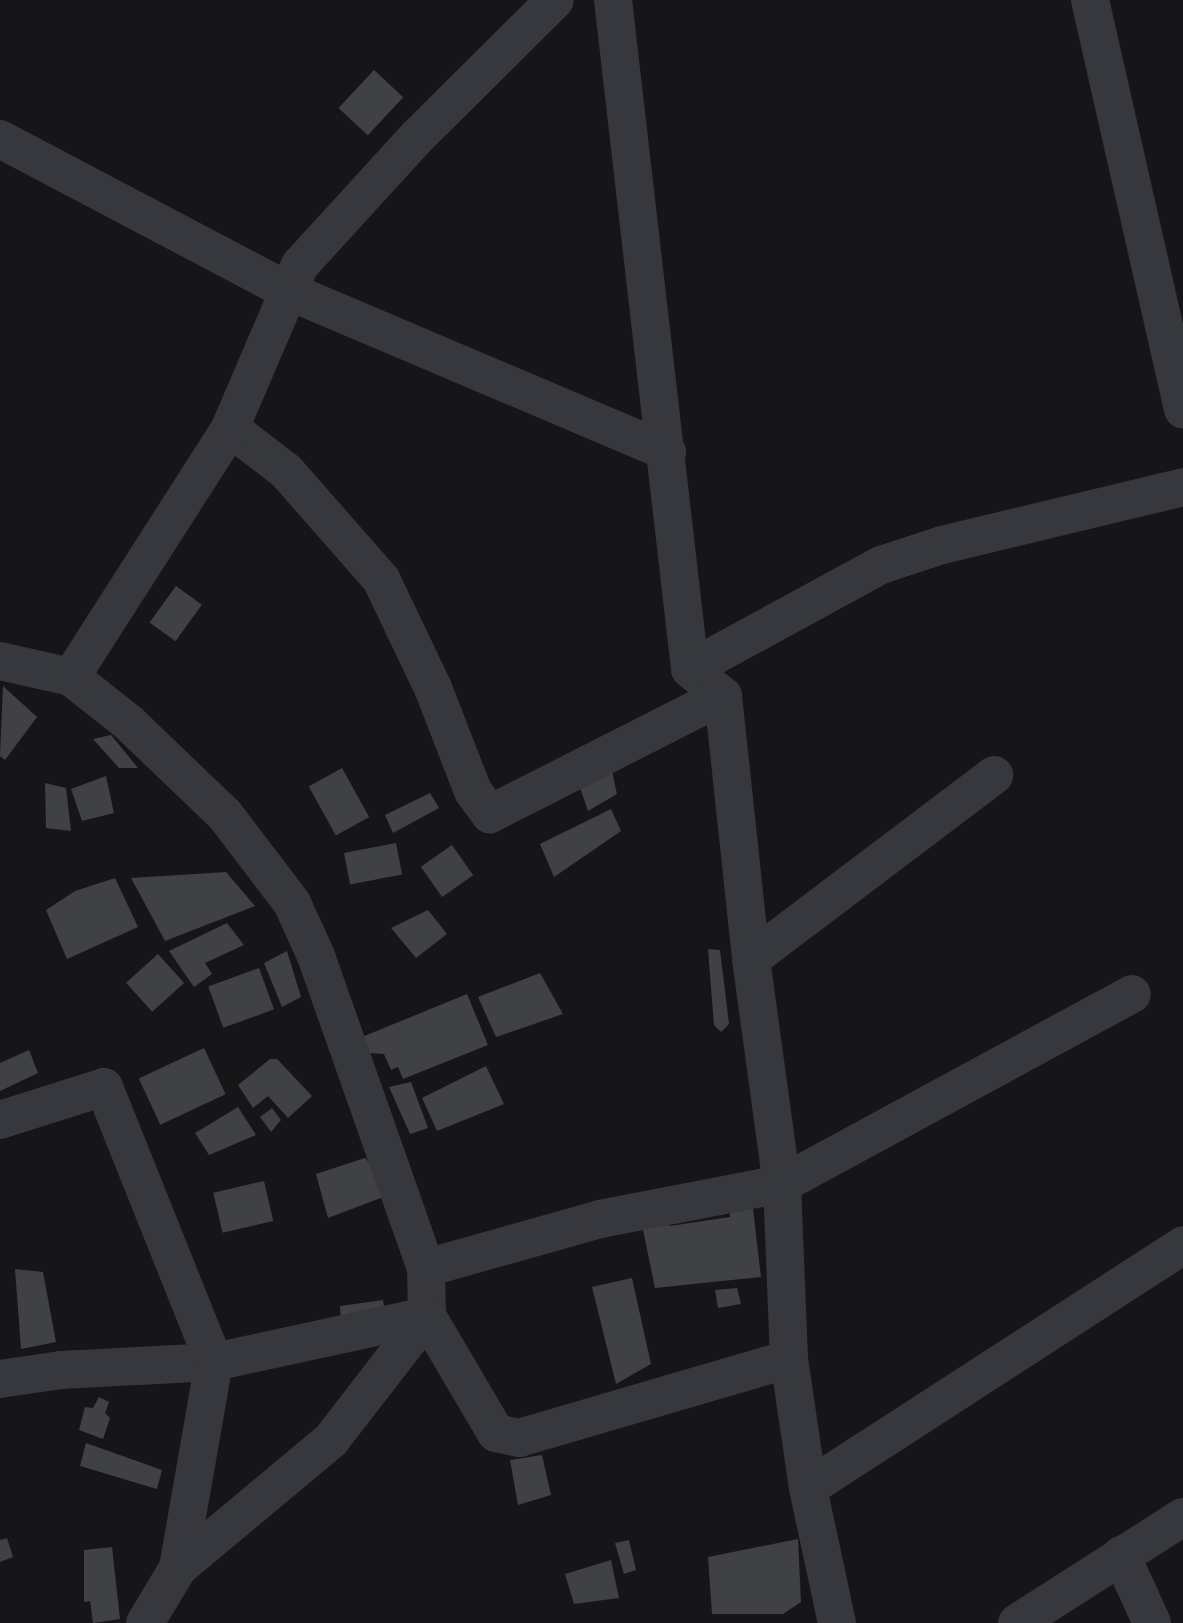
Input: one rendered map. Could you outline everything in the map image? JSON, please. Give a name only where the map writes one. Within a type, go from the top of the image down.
[{"type":"street","points":[[72,677],[230,428],[286,290],[321,238],[555,0]]},
{"type":"street","points":[[613,0],[690,669],[723,696],[751,959],[782,1184],[789,1359],[808,1488],[837,1623]]},
{"type":"street","points":[[1090,0],[1183,410]]},
{"type":"street","points":[[0,139],[286,290],[667,452]]},
{"type":"street","points":[[230,428],[286,471],[381,579],[433,688],[473,791],[490,814],[723,696]]},
{"type":"street","points":[[690,669],[881,565],[942,545],[1183,487]]},
{"type":"street","points":[[0,661],[72,677],[129,723],[225,815],[292,903],[316,956],[426,1268],[426,1316],[496,1433],[519,1438],[789,1359]]},
{"type":"street","points":[[751,959],[994,775]]},
{"type":"street","points":[[426,1268],[600,1219],[782,1184],[1132,994]]},
{"type":"street","points":[[0,1120],[104,1087],[214,1362],[178,1568]]},
{"type":"street","points":[[808,1488],[1183,1245]]},
{"type":"street","points":[[0,1379],[61,1370],[214,1362],[426,1316]]},
{"type":"street","points":[[145,1623],[178,1568],[331,1440],[426,1316]]},
{"type":"street","points":[[1017,1623],[1183,1517]]},
{"type":"street","points":[[1121,1555],[1152,1623]]},
{"type":"building","points":[[374,70],[403,97],[368,135],[339,108]]},
{"type":"building","points":[[176,586],[202,605],[175,641],[150,622]]},
{"type":"building","points":[[3,686],[37,717],[5,760],[0,756]]},
{"type":"building","points":[[111,735],[138,768],[119,768],[93,739]]},
{"type":"building","points":[[611,767],[617,794],[588,811],[578,782]]},
{"type":"building","points":[[342,768],[369,817],[336,835],[309,786]]},
{"type":"building","points":[[106,776],[114,813],[82,821],[71,789]]},
{"type":"building","points":[[45,783],[66,788],[71,831],[46,828]]},
{"type":"building","points":[[430,793],[439,808],[393,833],[385,815]]},
{"type":"building","points":[[611,809],[621,831],[554,877],[540,844]]},
{"type":"building","points":[[396,843],[402,874],[350,885],[344,853]]},
{"type":"building","points":[[452,845],[473,875],[442,897],[421,867]]},
{"type":"building","points":[[226,872],[255,906],[165,941],[131,878]]},
{"type":"building","points":[[115,878],[138,927],[67,959],[46,910],[75,891]]},
{"type":"building","points":[[428,910],[447,934],[416,958],[391,928]]},
{"type":"building","points":[[227,923],[244,945],[205,963],[212,974],[194,987],[169,951]]},
{"type":"building","points":[[708,949],[720,950],[729,1024],[721,1032],[714,1025]]},
{"type":"building","points":[[287,951],[301,997],[282,1007],[264,963]]},
{"type":"building","points":[[158,954],[184,983],[152,1012],[126,983]]},
{"type":"building","points":[[259,968],[274,1009],[223,1028],[208,986]]},
{"type":"building","points":[[540,973],[563,1014],[496,1037],[478,997]]},
{"type":"building","points":[[467,994],[488,1045],[403,1079],[398,1067],[391,1070],[384,1054],[369,1053],[362,1037]]},
{"type":"building","points":[[204,1048],[226,1094],[160,1125],[139,1078]]},
{"type":"building","points":[[29,1050],[38,1073],[0,1091],[0,1063]]},
{"type":"building","points":[[270,1059],[277,1059],[312,1096],[288,1118],[268,1096],[253,1108],[238,1085]]},
{"type":"building","points":[[486,1066],[504,1104],[437,1131],[422,1098]]},
{"type":"building","points":[[411,1082],[428,1128],[410,1134],[389,1087]]},
{"type":"building","points":[[238,1107],[256,1135],[209,1155],[195,1133]]},
{"type":"building","points":[[272,1108],[281,1120],[271,1132],[260,1117]]},
{"type":"building","points":[[365,1158],[379,1173],[386,1196],[328,1218],[316,1174]]},
{"type":"building","points":[[264,1181],[273,1221],[223,1233],[213,1193]]},
{"type":"building","points":[[729,1205],[753,1209],[761,1277],[655,1288],[642,1225],[658,1218],[670,1226],[730,1217]]},
{"type":"building","points":[[15,1269],[43,1272],[56,1342],[21,1349]]},
{"type":"building","points":[[632,1278],[651,1364],[616,1384],[592,1287]]},
{"type":"building","points":[[737,1288],[741,1304],[718,1308],[715,1290]]},
{"type":"building","points":[[383,1300],[385,1315],[341,1324],[340,1306]]},
{"type":"building","points":[[99,1397],[109,1402],[105,1413],[110,1418],[103,1439],[79,1430],[85,1407],[93,1408]]},
{"type":"building","points":[[86,1443],[162,1470],[157,1489],[80,1466]]},
{"type":"building","points":[[542,1455],[551,1495],[518,1505],[510,1460]]},
{"type":"building","points":[[7,1538],[13,1557],[0,1562],[0,1540]]},
{"type":"building","points":[[798,1539],[801,1602],[783,1614],[712,1614],[708,1557]]},
{"type":"building","points":[[629,1540],[636,1570],[624,1574],[615,1543]]},
{"type":"building","points":[[112,1547],[120,1619],[93,1623],[90,1601],[84,1602],[84,1550]]},
{"type":"building","points":[[611,1560],[619,1598],[574,1604],[565,1574]]}]
